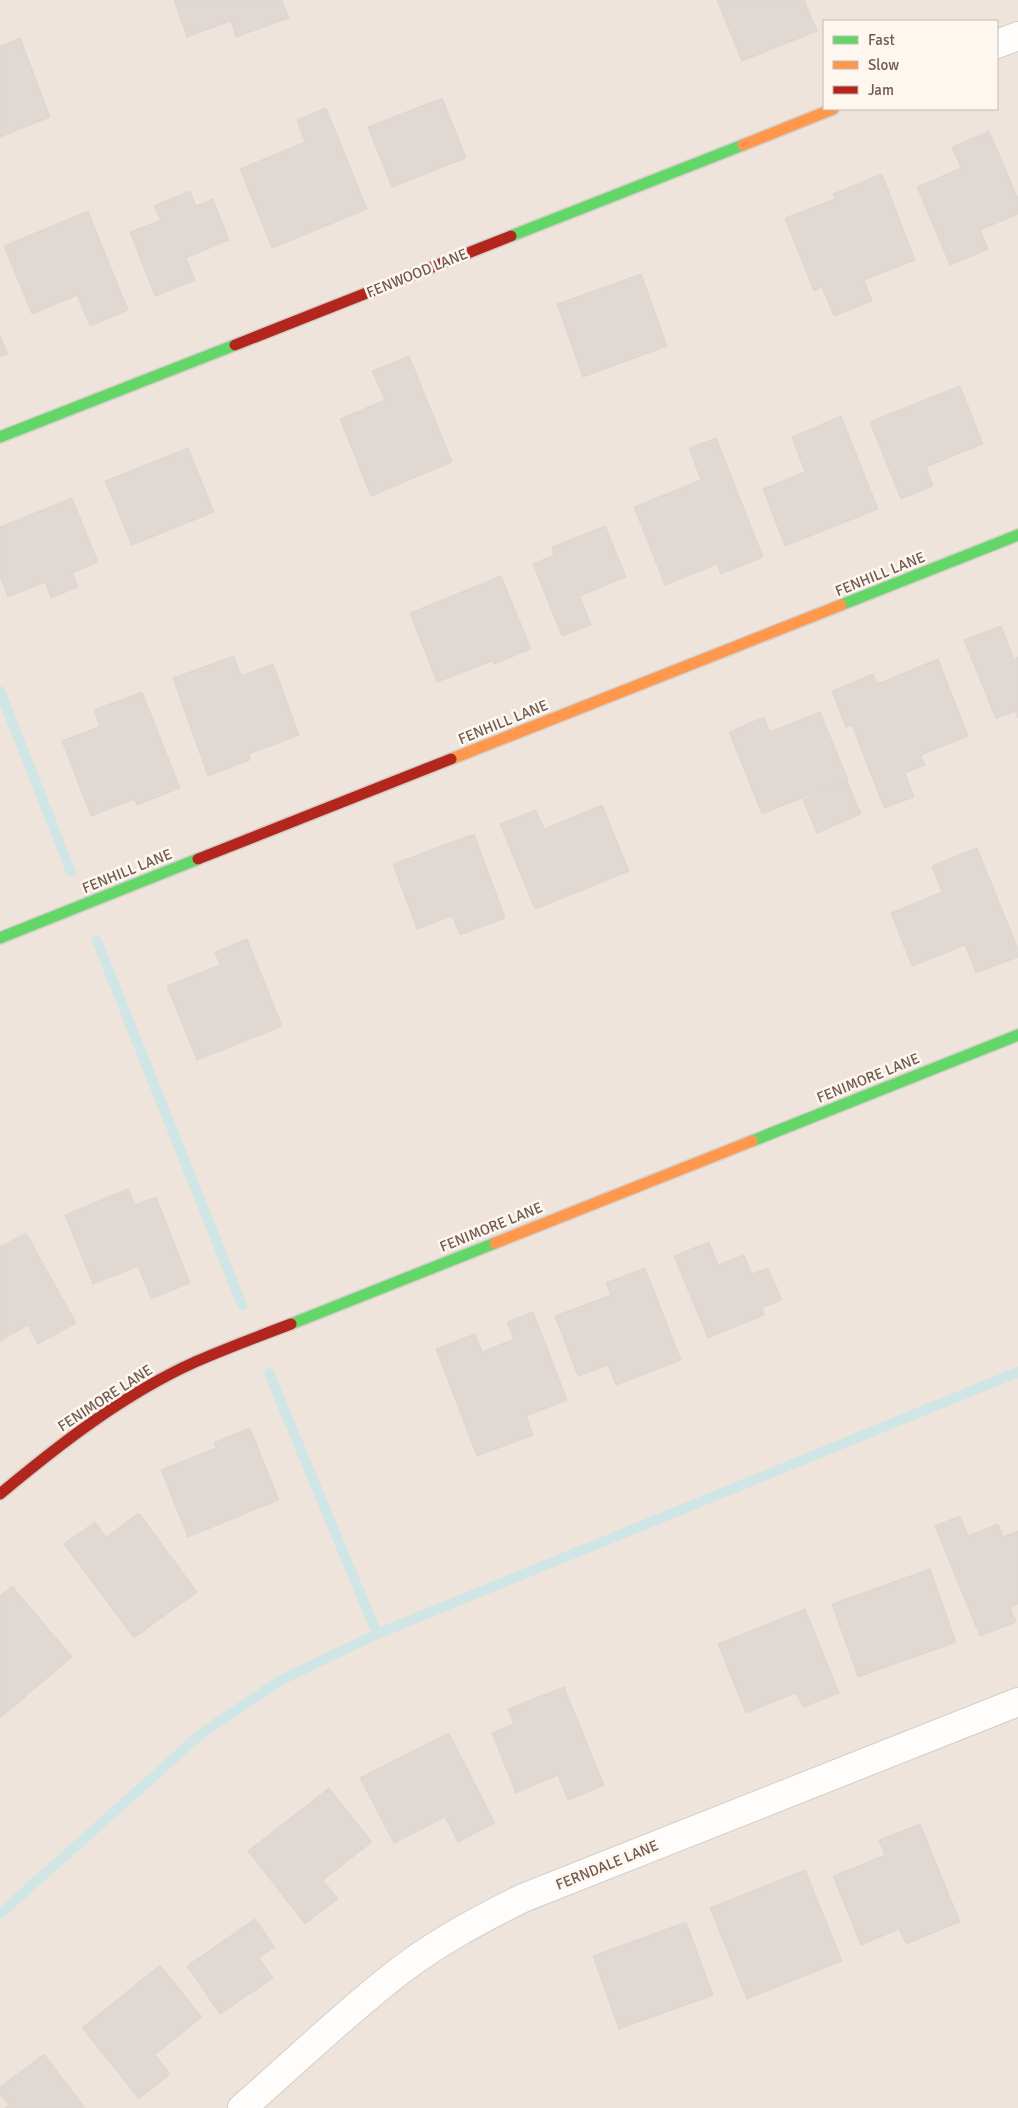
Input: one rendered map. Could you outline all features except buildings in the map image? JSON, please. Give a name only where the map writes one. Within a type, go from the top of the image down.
[{"type":"street","points":[[998,44],[1018,36]]},
{"type":"street","name":"FENWOOD LANE","points":[[0,437],[830,110]]},
{"type":"street","name":"FENHILL LANE","points":[[0,938],[1018,535]]},
{"type":"street","name":"FENIMORE LANE","points":[[0,1494],[68,1439],[128,1397],[195,1362],[1018,1035]]},
{"type":"street","name":"FERNDALE LANE","points":[[242,2108],[402,1970],[458,1932],[492,1914],[523,1898],[1018,1702]]},
{"type":"shaded area","points":[[0,0],[1018,0],[1018,2108],[0,2108]]},
{"type":"waterway","points":[[0,691],[71,872]]},
{"type":"waterway","points":[[97,941],[242,1305]]},
{"type":"waterway","points":[[0,1914],[202,1733],[281,1680],[377,1634],[1018,1372]]},
{"type":"waterway","points":[[269,1373],[377,1634]]},
{"type":"traffic: fast","points":[[511,236],[743,145]]},
{"type":"traffic: fast","points":[[0,437],[235,345]]},
{"type":"traffic: fast","points":[[841,605],[1018,535]]},
{"type":"traffic: fast","points":[[0,938],[198,859]]},
{"type":"traffic: fast","points":[[752,1141],[1018,1035]]},
{"type":"traffic: fast","points":[[291,1324],[495,1243]]},
{"type":"traffic: slow","points":[[743,145],[830,110]]},
{"type":"traffic: slow","points":[[451,759],[841,605]]},
{"type":"traffic: slow","points":[[495,1243],[752,1141]]},
{"type":"traffic: jam","points":[[235,345],[511,236]]},
{"type":"traffic: jam","points":[[198,859],[451,759]]},
{"type":"traffic: jam","points":[[0,1494],[93,1421],[143,1389],[195,1362],[291,1324]]}]
